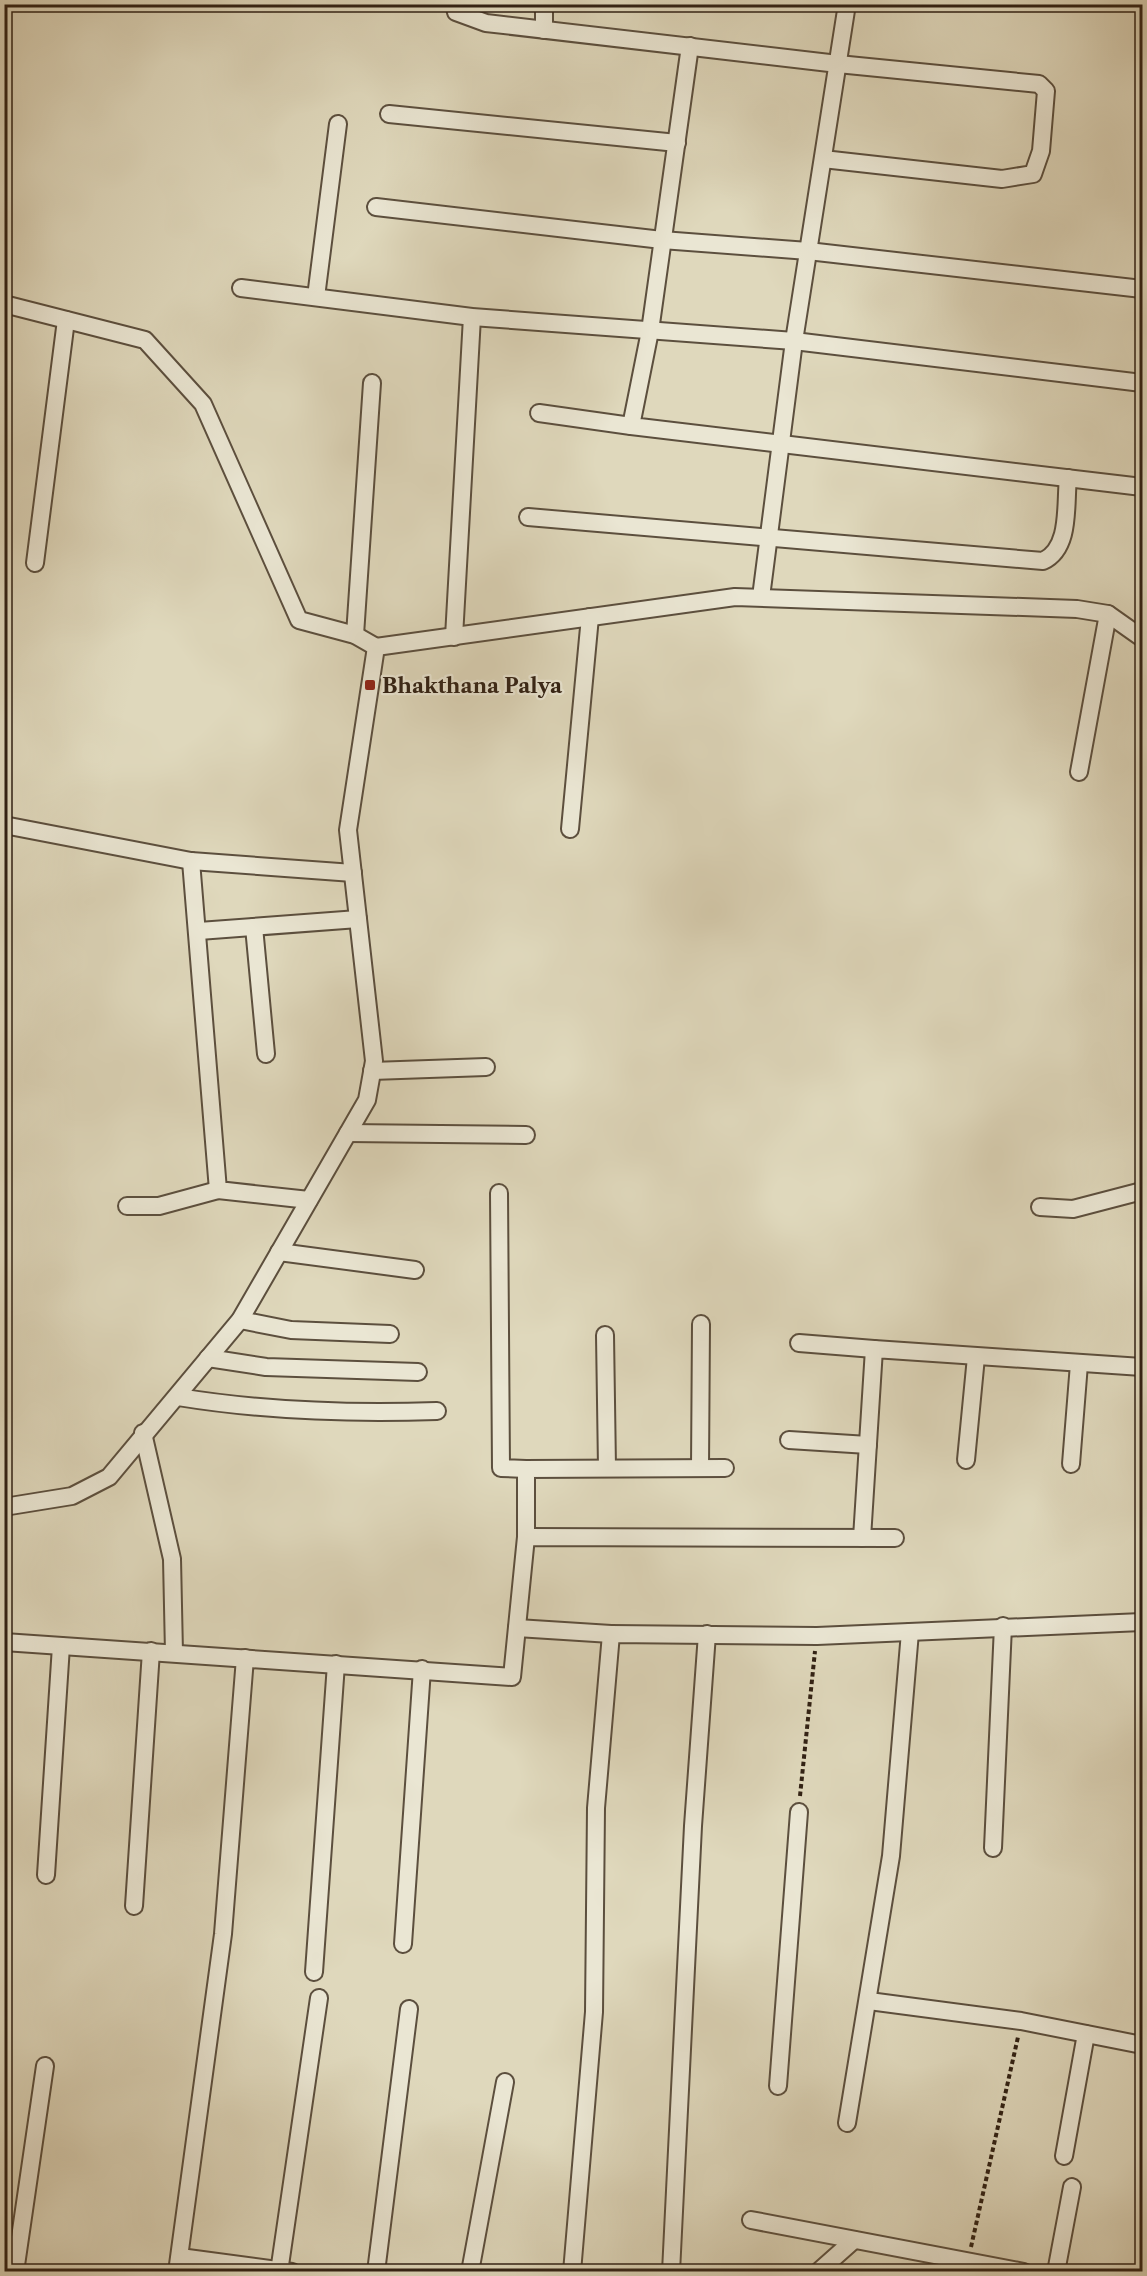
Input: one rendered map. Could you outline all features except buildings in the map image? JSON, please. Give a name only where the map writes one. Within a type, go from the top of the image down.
[{"type":"street","points":[[454,4],[456,12],[486,23],[838,64],[1039,84],[1046,91],[1041,151],[1033,174],[1002,179],[823,159]]},
{"type":"street","points":[[544,4],[544,30]]},
{"type":"street","points":[[760,597],[770,537],[794,341],[847,4]]},
{"type":"street","points":[[631,426],[650,331],[690,46]]},
{"type":"street","points":[[389,114],[677,143]]},
{"type":"street","points":[[316,297],[338,124]]},
{"type":"street","points":[[376,207],[662,240],[808,251],[1143,289]]},
{"type":"street","points":[[241,288],[472,317],[794,341],[1143,383]]},
{"type":"street","points":[[4,304],[145,340],[203,404],[299,620],[355,635],[376,647],[735,597],[1077,609],[1108,614],[1143,638]]},
{"type":"street","points":[[454,637],[472,317]]},
{"type":"street","points":[[35,563],[66,320]]},
{"type":"street","points":[[355,635],[372,383]]},
{"type":"street","points":[[539,413],[782,445],[1143,487]]},
{"type":"street","points":[[528,517],[1042,561],[1054,555],[1062,541],[1068,478]]},
{"type":"street","points":[[1079,772],[1108,614]]},
{"type":"street","points":[[570,830],[590,617]]},
{"type":"street","points":[[4,1507],[72,1496],[109,1477],[143,1433],[178,1397],[240,1320],[367,1100],[374,1061],[348,830],[376,647]]},
{"type":"street","points":[[4,825],[191,861],[353,873]]},
{"type":"street","points":[[191,861],[199,931],[218,1190]]},
{"type":"street","points":[[199,931],[358,919]]},
{"type":"street","points":[[254,927],[266,1054]]},
{"type":"street","points":[[372,1071],[486,1067]]},
{"type":"street","points":[[348,1132],[526,1135]]},
{"type":"street","points":[[127,1206],[159,1206],[218,1190],[309,1200]]},
{"type":"street","points":[[1040,1207],[1073,1209],[1143,1191]]},
{"type":"street","points":[[499,1193],[501,1468],[725,1468]]},
{"type":"street","points":[[279,1252],[415,1270]]},
{"type":"street","points":[[240,1320],[291,1330],[390,1334]]},
{"type":"street","points":[[700,1468],[701,1324]]},
{"type":"street","points":[[605,1335],[607,1468]]},
{"type":"street","points":[[799,1343],[1143,1367]]},
{"type":"street","points":[[862,1538],[874,1349]]},
{"type":"street","points":[[966,1460],[976,1357]]},
{"type":"street","points":[[208,1358],[266,1367],[418,1372]]},
{"type":"street","points":[[1071,1464],[1079,1364]]},
{"type":"street","points":[[178,1397],[225,1404],[358,1414],[437,1411]]},
{"type":"street","points":[[143,1433],[172,1559],[174,1653]]},
{"type":"street","points":[[789,1440],[868,1445]]},
{"type":"street","points":[[4,1642],[512,1677],[526,1537],[526,1469]]},
{"type":"street","points":[[526,1537],[895,1538]]},
{"type":"street","points":[[517,1628],[611,1634],[817,1636],[1003,1626],[1143,1622]]},
{"type":"street","points":[[993,1848],[1003,1626]]},
{"type":"street","points":[[847,2123],[869,2001],[891,1856],[910,1632]]},
{"type":"street","points":[[572,2271],[594,2012],[596,1808],[611,1634]]},
{"type":"street","points":[[671,2271],[693,1826],[707,1634]]},
{"type":"street","points":[[46,1875],[61,1646]]},
{"type":"street","points":[[134,1906],[151,1651]]},
{"type":"street","points":[[246,1658],[224,1934],[179,2264],[284,2271],[319,1998]]},
{"type":"street","points":[[314,1972],[336,1664]]},
{"type":"street","points":[[403,1944],[423,1670]]},
{"type":"street","points":[[778,2086],[799,1812]]},
{"type":"street","points":[[869,2001],[1021,2021],[1143,2045]]},
{"type":"street","points":[[376,2271],[409,2008]]},
{"type":"street","points":[[1064,2156],[1086,2034]]},
{"type":"street","points":[[15,2271],[45,2066]]},
{"type":"street","points":[[470,2271],[505,2082]]},
{"type":"street","points":[[1056,2271],[1072,2187]]},
{"type":"street","points":[[751,2220],[854,2240],[966,2267],[1024,2271]]},
{"type":"street","points":[[818,2271],[854,2240]]},
{"type":"path","points":[[799,1812],[817,1636]]},
{"type":"path","points":[[966,2267],[1021,2021]]},
{"type":"place","name":"Bhakthana Palya","points":[[370,685]]}]
